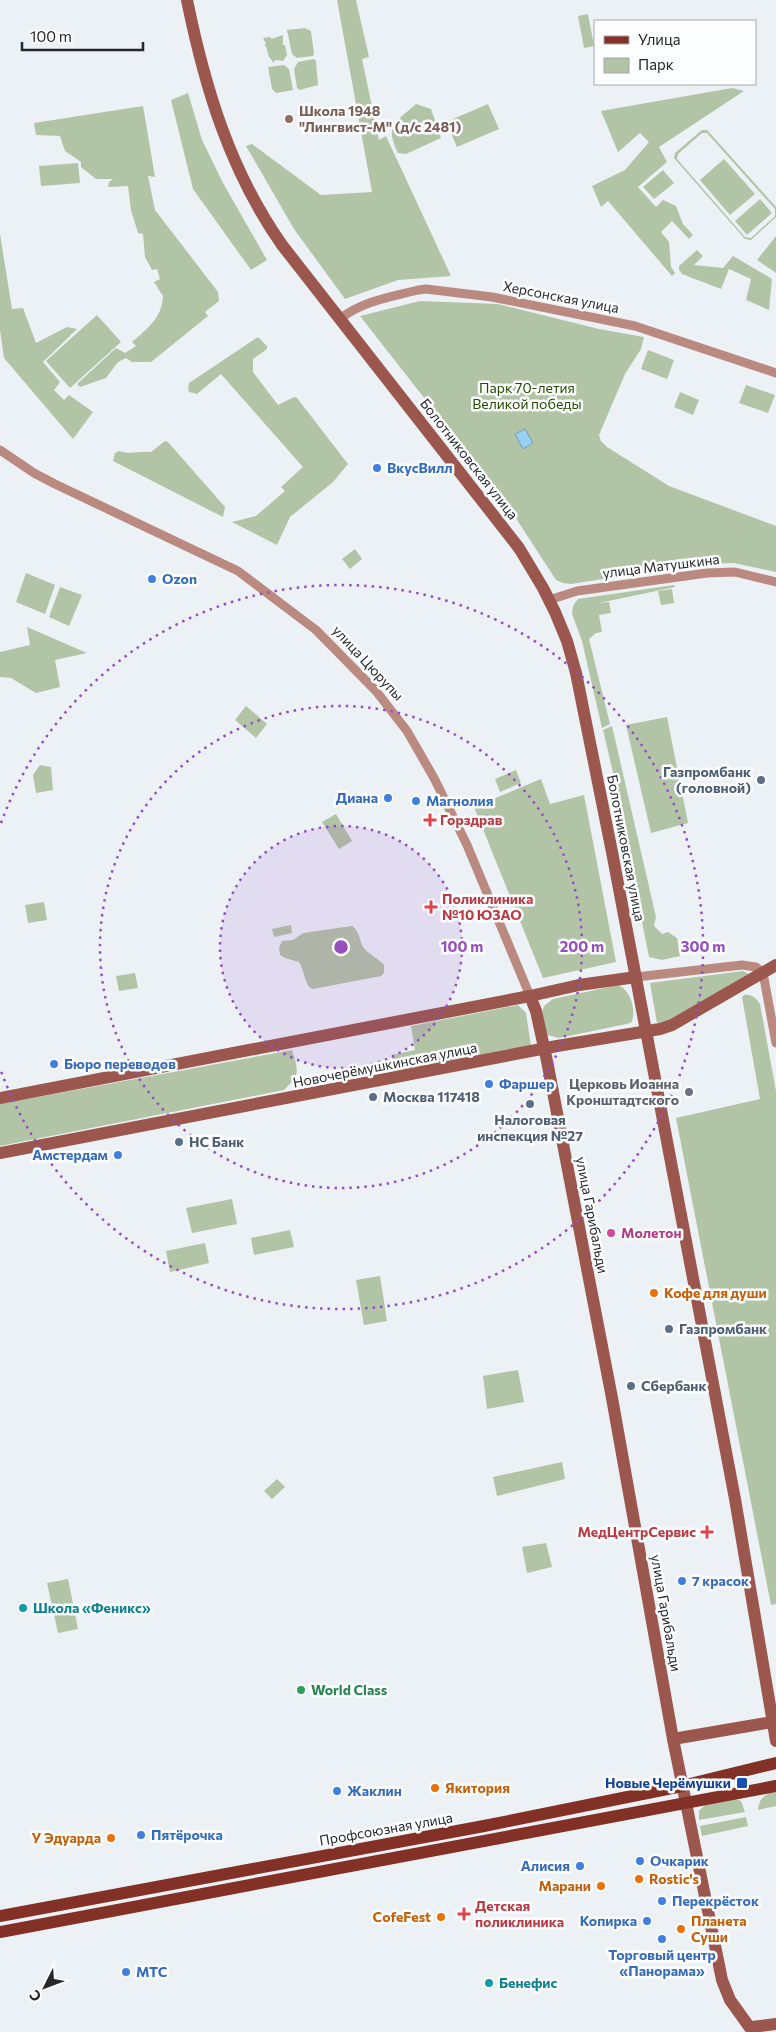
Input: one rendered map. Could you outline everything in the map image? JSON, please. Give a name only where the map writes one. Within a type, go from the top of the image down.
[{"type":"main road","name":"Профсоюзная улица","points":[[0,1916],[484,1826],[682,1786],[776,1763]]},
{"type":"main road","name":"Профсоюзная улица","points":[[0,1932],[776,1786]]},
{"type":"street","name":"Болотниковская улица","points":[[187,0],[205,81],[221,129],[259,210],[277,238],[507,532],[530,564],[549,600],[567,641],[576,673],[636,977]]},
{"type":"street","name":"Херсонская улица","points":[[340,319],[350,311],[363,305],[426,289],[492,297],[636,326],[776,373]]},
{"type":"street","name":"улица Цюрупы","points":[[0,450],[34,473],[63,488],[238,571],[316,630],[376,691],[407,731],[424,758],[467,846],[536,1011],[545,1049]]},
{"type":"street","name":"улица Матушкина","points":[[549,600],[577,591],[707,573],[741,573],[776,582]]},
{"type":"street","points":[[0,1098],[579,985],[747,964],[760,969],[763,973],[776,1043]]},
{"type":"street","name":"Новочерёмушкинская улица","points":[[0,1153],[672,1025],[776,966]]},
{"type":"street","points":[[636,977],[736,1499],[776,1741]]},
{"type":"street","name":"улица Гарибальди","points":[[545,1049],[612,1398],[673,1739],[722,1980],[730,2000],[752,2030],[776,2024]]},
{"type":"street","points":[[673,1739],[772,1722]]},
{"type":"green space","points":[[337,0],[356,0],[369,57],[362,59],[379,140],[386,136],[451,276],[398,280],[345,299],[294,229],[246,146],[252,144],[321,195],[372,192]]},
{"type":"green space","points":[[588,14],[594,46],[584,48],[578,16]]},
{"type":"green space","points":[[305,28],[311,31],[314,54],[313,56],[297,58],[292,54],[287,30]]},
{"type":"green space","points":[[283,35],[283,45],[285,45],[287,55],[283,61],[275,60],[274,63],[269,57],[266,46],[264,46],[266,44],[263,38],[271,37],[271,39]]},
{"type":"green space","points":[[314,59],[316,61],[318,85],[300,90],[297,88],[294,69],[298,62]]},
{"type":"green space","points":[[284,65],[289,69],[293,90],[276,93],[272,89],[268,67]]},
{"type":"green space","points":[[732,88],[744,91],[659,147],[667,162],[638,187],[656,207],[663,200],[676,206],[683,224],[693,235],[689,239],[672,221],[661,232],[669,242],[671,267],[675,273],[672,276],[608,201],[601,207],[592,186],[625,170],[649,142],[640,133],[618,152],[601,111]]},
{"type":"green space","points":[[188,93],[202,140],[223,183],[267,260],[251,270],[193,189],[171,100]]},
{"type":"green space","points":[[416,104],[431,109],[441,138],[406,154],[398,153],[394,144],[392,130],[398,120]]},
{"type":"green space","points":[[488,104],[499,129],[457,147],[446,122]]},
{"type":"green space","points":[[143,106],[155,177],[148,176],[155,210],[218,292],[219,301],[205,312],[208,316],[151,362],[132,362],[126,358],[118,362],[106,378],[80,387],[77,384],[116,348],[125,353],[136,346],[132,342],[157,317],[163,296],[154,282],[160,279],[157,269],[152,270],[145,257],[143,234],[138,233],[131,210],[128,186],[108,187],[109,182],[113,179],[96,179],[81,167],[81,162],[65,151],[60,136],[36,135],[34,123]]},
{"type":"green space","points":[[702,130],[707,130],[776,207],[776,217],[751,240],[745,239],[674,158],[675,153]],"holes":[[[702,133],[707,133],[775,209],[775,216],[751,238],[745,237],[677,159],[678,154]]]},
{"type":"green space","points":[[724,159],[755,194],[730,215],[700,180]]},
{"type":"green space","points":[[78,163],[80,183],[41,186],[39,166]]},
{"type":"green space","points":[[663,170],[674,183],[654,199],[643,187]]},
{"type":"green space","points":[[760,199],[772,213],[747,235],[735,221]]},
{"type":"green space","points":[[0,234],[12,309],[23,308],[36,343],[67,327],[77,329],[43,362],[60,382],[54,390],[64,400],[69,395],[93,412],[73,439],[4,358],[0,330]]},
{"type":"green space","points":[[776,236],[776,273],[757,260]]},
{"type":"green space","points":[[697,250],[703,256],[694,265],[723,268],[733,256],[772,279],[769,310],[746,300],[751,279],[729,269],[721,289],[682,274],[679,266]]},
{"type":"green space","name":"Парк 70-летия Великой победы","points":[[420,301],[498,304],[599,329],[644,337],[641,349],[625,374],[599,435],[601,441],[607,447],[669,486],[776,526],[776,572],[734,563],[699,564],[571,584],[556,580],[504,500],[360,316]]},
{"type":"green space","points":[[97,315],[121,342],[70,388],[46,361]]},
{"type":"green space","points":[[258,337],[267,346],[267,349],[253,359],[253,372],[278,405],[294,397],[297,398],[348,464],[333,482],[290,517],[277,545],[232,522],[256,516],[285,491],[281,487],[303,467],[221,374],[197,394],[189,392],[188,388],[189,383]]},
{"type":"green space","points":[[648,350],[674,360],[667,379],[641,369]]},
{"type":"green space","points":[[746,385],[775,395],[768,413],[739,403]]},
{"type":"green space","points":[[680,392],[699,400],[693,415],[674,407]]},
{"type":"green space","points":[[165,441],[168,442],[225,507],[223,517],[113,461],[115,453],[119,451],[127,453],[151,452]]},
{"type":"green space","points":[[355,549],[362,559],[350,569],[342,559]]},
{"type":"green space","points":[[26,573],[55,585],[45,614],[16,602]]},
{"type":"green space","points":[[674,585],[675,587],[599,603],[609,602],[611,613],[599,615],[602,632],[596,633],[589,639],[610,724],[602,728],[582,641],[572,614],[573,606],[578,599]]},
{"type":"green space","points":[[60,587],[82,595],[69,626],[49,617]]},
{"type":"green space","points":[[672,589],[674,603],[661,605],[658,591]]},
{"type":"green space","points":[[27,627],[87,653],[55,660],[60,687],[36,693],[11,678],[0,677],[0,652],[30,645]]},
{"type":"green space","points":[[246,706],[267,724],[256,738],[235,720]]},
{"type":"green space","points":[[667,717],[688,823],[651,833],[626,725]]},
{"type":"green space","points":[[612,726],[656,917],[654,926],[662,934],[668,932],[677,938],[680,956],[662,960],[649,957],[628,852],[626,828],[603,730]]},
{"type":"green space","points":[[40,765],[51,767],[53,790],[36,793],[33,775]]},
{"type":"green space","points":[[516,770],[521,783],[500,792],[495,779]]},
{"type":"green space","points":[[541,779],[550,804],[584,795],[616,962],[543,978],[474,807]]},
{"type":"green space","points":[[336,814],[352,841],[339,849],[322,822]]},
{"type":"green space","points":[[44,902],[47,920],[28,923],[25,905]]},
{"type":"green space","points":[[291,925],[292,933],[274,937],[272,929]]},
{"type":"green space","points":[[352,926],[358,933],[363,947],[384,965],[384,973],[381,976],[313,989],[307,984],[299,962],[280,955],[279,948],[282,941],[293,940],[303,933]]},
{"type":"green space","points":[[743,971],[749,974],[669,1020],[657,1023],[650,983]]},
{"type":"green space","points":[[135,973],[138,988],[119,991],[116,976]]},
{"type":"green space","points":[[618,985],[623,988],[632,1002],[633,1018],[631,1023],[559,1038],[547,1035],[541,1016],[544,1006],[553,999]]},
{"type":"green space","points":[[744,995],[754,997],[760,1004],[776,1091],[776,1604],[771,1605],[676,1118],[760,1099],[742,997]]},
{"type":"green space","points":[[518,1005],[526,1013],[531,1046],[401,1073],[400,1064],[393,1066],[392,1055],[415,1050],[411,1026]]},
{"type":"green space","points":[[292,1050],[297,1072],[284,1090],[0,1146],[0,1104]]},
{"type":"green space","points":[[232,1199],[237,1224],[192,1233],[186,1208]]},
{"type":"green space","points":[[290,1230],[294,1247],[254,1255],[251,1238]]},
{"type":"green space","points":[[205,1243],[209,1263],[170,1272],[166,1251]]},
{"type":"green space","points":[[380,1276],[387,1321],[364,1325],[356,1280]]},
{"type":"green space","points":[[518,1370],[524,1402],[487,1409],[483,1376]]},
{"type":"green space","points":[[562,1462],[565,1479],[497,1496],[493,1477]]},
{"type":"green space","points":[[277,1479],[285,1487],[272,1499],[264,1491]]},
{"type":"green space","points":[[546,1543],[552,1567],[527,1573],[522,1547]]},
{"type":"green space","points":[[68,1579],[78,1629],[58,1633],[47,1583]]},
{"type":"green space","points":[[776,1791],[776,1806],[758,1810],[763,1797]]},
{"type":"green space","points":[[735,1799],[741,1801],[745,1812],[699,1820],[699,1811],[705,1805]]},
{"type":"green space","points":[[746,1817],[748,1826],[702,1836],[700,1826]]},
{"type":"water","points":[[525,429],[533,443],[523,449],[515,434]]},
{"type":"place","name":"Школа 1948 \"Лингвист-М\" (д/с 2481)","points":[[289,119]]},
{"type":"place","name":"ВкусВилл","points":[[377,468]]},
{"type":"place","name":"Ozon","points":[[152,579]]},
{"type":"place","name":"Газпромбанк (головной)","points":[[761,780]]},
{"type":"place","name":"Диана","points":[[388,798]]},
{"type":"place","name":"Магнолия","points":[[416,801]]},
{"type":"place","name":"Горздрав","points":[[430,820]]},
{"type":"place","name":"Поликлиника №10 ЮЗАО","points":[[431,907]]},
{"type":"place","name":"Бюро переводов","points":[[54,1064]]},
{"type":"place","name":"Фаршер","points":[[489,1084]]},
{"type":"place","name":"Церковь Иоанна Кронштадтского","points":[[689,1092]]},
{"type":"place","name":"Москва 117418","points":[[373,1097]]},
{"type":"place","name":"Налоговая инспекция №27","points":[[530,1104]]},
{"type":"place","name":"НС Банк","points":[[179,1142]]},
{"type":"place","name":"Амстердам","points":[[118,1155]]},
{"type":"place","name":"Молетон","points":[[611,1233]]},
{"type":"place","name":"Кофе для души","points":[[654,1293]]},
{"type":"place","name":"Газпромбанк","points":[[669,1329]]},
{"type":"place","name":"Сбербанк","points":[[631,1386]]},
{"type":"place","name":"МедЦентрСервис","points":[[707,1532]]},
{"type":"place","name":"7 красок","points":[[682,1581]]},
{"type":"place","name":"Школа «Феникс»","points":[[23,1608]]},
{"type":"place","name":"World Class","points":[[301,1690]]},
{"type":"place","name":"Новые Черёмушки","points":[[742,1783]]},
{"type":"place","name":"Якитория","points":[[435,1788]]},
{"type":"place","name":"Жаклин","points":[[337,1791]]},
{"type":"place","name":"Пятёрочка","points":[[141,1835]]},
{"type":"place","name":"У Эдуарда","points":[[111,1838]]},
{"type":"place","name":"Очкарик","points":[[640,1861]]},
{"type":"place","name":"Алисия","points":[[580,1866]]},
{"type":"place","name":"Rostic's","points":[[639,1879]]},
{"type":"place","name":"Марани","points":[[601,1886]]},
{"type":"place","name":"Перекрёсток","points":[[662,1901]]},
{"type":"place","name":"Детская поликлиника","points":[[464,1914]]},
{"type":"place","name":"CofeFest","points":[[441,1917]]},
{"type":"place","name":"Копирка","points":[[647,1921]]},
{"type":"place","name":"Планета Суши","points":[[681,1929]]},
{"type":"place","name":"Торговый центр «Панорама»","points":[[662,1939]]},
{"type":"place","name":"МТС","points":[[126,1972]]},
{"type":"place","name":"Бенефис","points":[[489,1983]]}]
